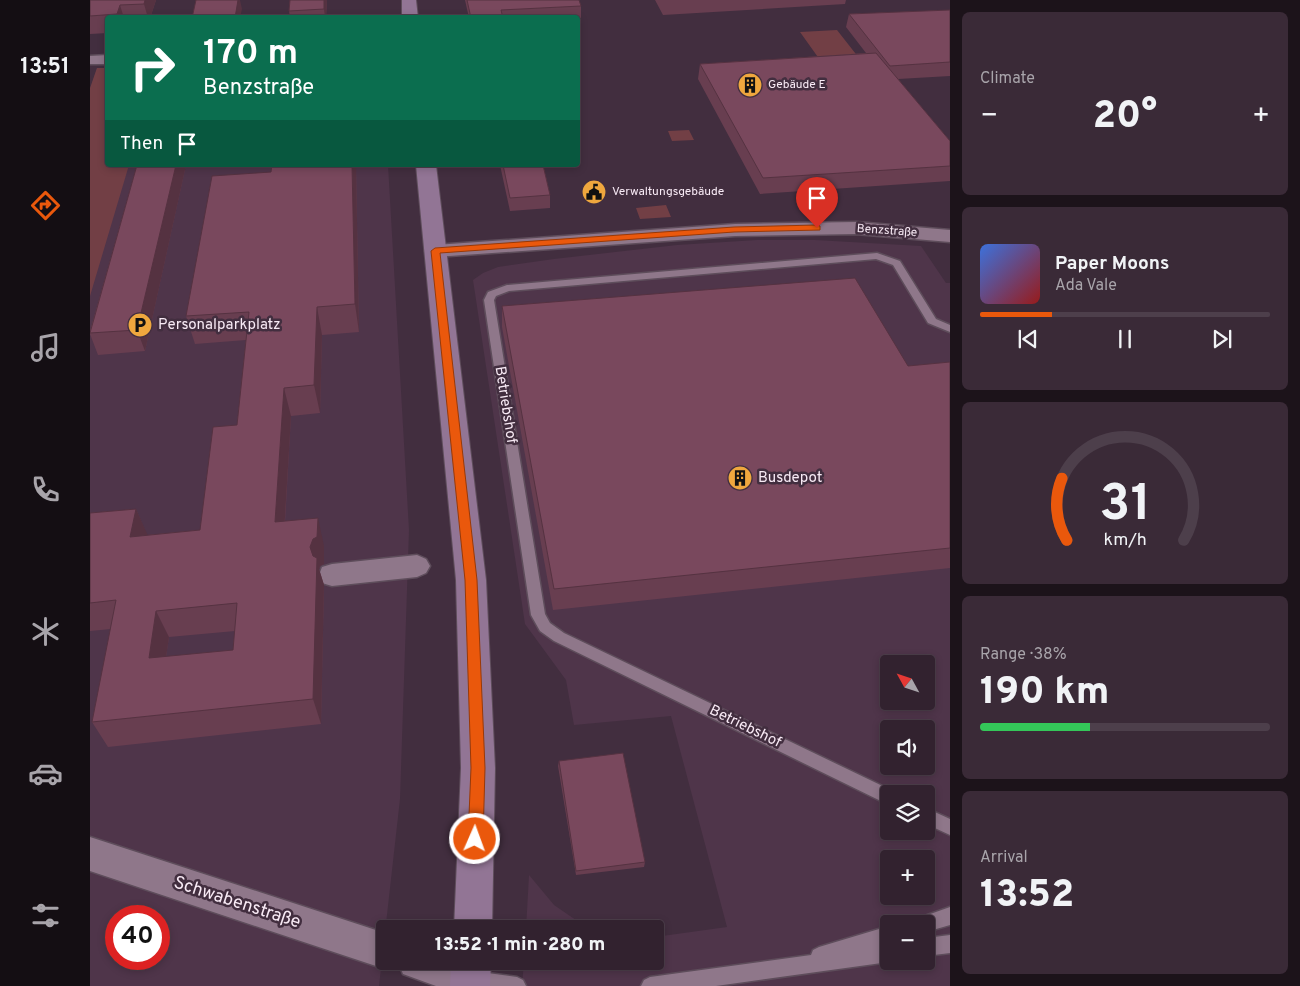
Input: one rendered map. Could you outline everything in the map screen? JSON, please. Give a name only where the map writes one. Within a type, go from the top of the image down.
[{"type":"street","points":[[409,0],[410,15]]},
{"type":"street","points":[[90,60],[105,59]]},
{"type":"street","points":[[426,167],[471,580],[478,768],[472,920]]},
{"type":"street","name":"Benzstraße","points":[[435,251],[734,230],[856,228],[950,236]]},
{"type":"street","points":[[332,576],[418,566]]},
{"type":"street","name":"Schwabenstraße","points":[[90,854],[376,948]]},
{"type":"street","points":[[449,970],[471,976]]},
{"type":"lane","name":"Betriebshof","points":[[880,793],[559,637],[545,627],[538,615],[489,300],[492,294],[507,288],[877,256],[897,263],[932,321],[943,327],[950,328]]},
{"type":"lane","points":[[935,820],[950,827]]},
{"type":"lane","points":[[935,921],[950,916]]},
{"type":"lane","points":[[781,968],[880,938]]},
{"type":"lane","points":[[935,946],[950,944]]},
{"type":"lane","points":[[650,986],[880,954]]},
{"type":"lane","points":[[471,976],[516,986]]},
{"type":"shaded area","points":[[837,30],[859,58],[820,60],[800,32]]},
{"type":"shaded area","points":[[97,68],[105,68],[105,167],[388,167],[409,530],[400,799],[386,920],[376,920],[376,970],[381,970],[379,986],[90,986],[90,90]]},
{"type":"shaded area","points":[[97,68],[105,68],[105,167],[128,167],[90,296],[90,88]]},
{"type":"shaded area","points":[[689,130],[694,140],[672,141],[668,131]]},
{"type":"shaded area","points":[[666,205],[671,217],[640,219],[636,208]]},
{"type":"shaded area","points":[[757,240],[815,240],[921,246],[946,283],[950,283],[950,986],[522,986],[523,970],[664,970],[664,936],[727,927],[671,716],[574,725],[566,680],[525,624],[473,280],[483,273],[498,267],[677,245]]},
{"type":"shaded area","points":[[529,875],[554,905],[576,920],[526,920]]},
{"type":"building","points":[[90,0],[145,0],[144,4],[120,5],[117,14],[90,16]]},
{"type":"building","points":[[196,0],[238,0],[236,15],[193,15]]},
{"type":"building","points":[[290,0],[324,0],[324,9],[289,11]]},
{"type":"building","points":[[467,0],[579,0],[581,6],[501,10],[502,15],[470,15]]},
{"type":"building","points":[[950,10],[950,62],[890,66],[849,14]]},
{"type":"building","points":[[876,53],[950,141],[950,166],[763,178],[700,64]]},
{"type":"building","points":[[136,167],[176,167],[137,330],[90,333]]},
{"type":"building","points":[[272,167],[352,167],[355,304],[317,307],[314,385],[284,388],[275,522],[318,518],[317,537],[313,539],[310,547],[313,556],[317,558],[313,699],[92,722],[116,600],[90,603],[90,513],[136,509],[130,537],[200,530],[213,427],[237,425],[249,312],[186,316],[212,176],[271,172]],"holes":[[[237,603],[233,650],[149,658],[156,611]]]},
{"type":"building","points":[[503,167],[543,167],[550,195],[510,198]]},
{"type":"building","name":"Busdepot","points":[[855,278],[908,366],[950,362],[950,548],[554,589],[502,306]]},
{"type":"building","points":[[623,753],[645,862],[576,871],[559,761]]},
{"type":"place","name":"Gebäude E","points":[[750,85]]},
{"type":"place","name":"Verwaltungsgebäude","points":[[594,192]]},
{"type":"place","name":"Personalparkplatz","points":[[140,325]]},
{"type":"place","name":"Busdepot","points":[[740,478]]},
{"type":"route","points":[[475,839],[478,768],[471,580],[435,251],[734,230],[817,228]]}]
